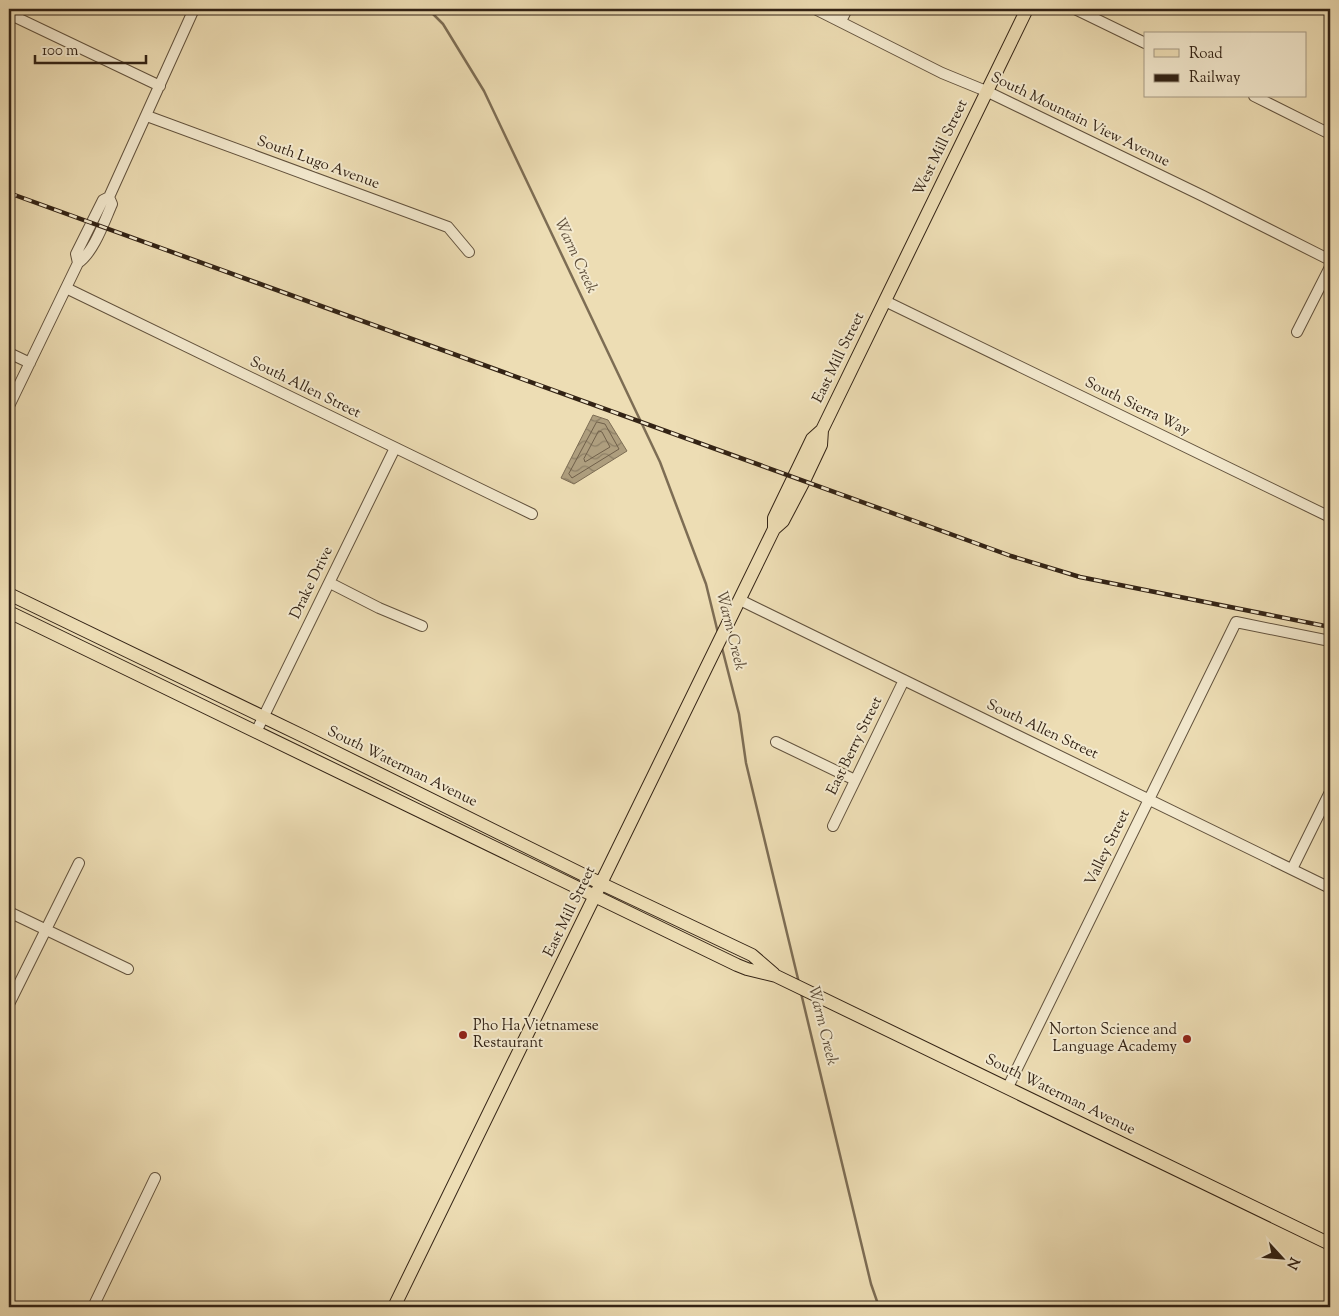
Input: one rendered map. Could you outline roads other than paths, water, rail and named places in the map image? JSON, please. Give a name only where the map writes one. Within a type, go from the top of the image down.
[{"type":"main road","name":"West Mill Street","points":[[885,301],[1027,9]]},
{"type":"main road","name":"East Mill Street","points":[[394,1307],[774,529],[783,522],[808,472],[821,444],[822,430],[885,301]]},
{"type":"main road","name":"South Waterman Avenue","points":[[9,594],[602,884],[752,955],[776,976]]},
{"type":"main road","name":"South Waterman Avenue","points":[[9,612],[747,970],[776,976],[1330,1244]]},
{"type":"main road","points":[[47,630],[81,638],[104,648],[110,643]]},
{"type":"main road","points":[[669,932],[684,930],[746,960],[752,955]]},
{"type":"street","points":[[9,406],[78,263],[86,258],[112,204],[109,197],[194,9]]},
{"type":"street","name":"South Mountain View Avenue","points":[[815,9],[942,72],[986,91],[1204,196],[1330,260]]},
{"type":"street","points":[[841,22],[847,9]]},
{"type":"street","points":[[1075,9],[1144,43]]},
{"type":"street","points":[[9,14],[160,86]]},
{"type":"street","points":[[1258,98],[1330,134]]},
{"type":"street","name":"South Lugo Avenue","points":[[147,116],[448,227],[469,252]]},
{"type":"street","points":[[1297,332],[1330,267]]},
{"type":"street","name":"South Allen Street","points":[[66,288],[532,514]]},
{"type":"street","name":"South Sierra Way","points":[[885,301],[1330,518]]},
{"type":"street","points":[[9,353],[30,363]]},
{"type":"street","name":"Drake Drive","points":[[256,732],[395,448]]},
{"type":"street","points":[[330,583],[379,608],[422,626]]},
{"type":"street","name":"South Allen Street","points":[[740,600],[1330,888]]},
{"type":"street","name":"Valley Street","points":[[1008,1087],[1236,622],[1330,641]]},
{"type":"street","name":"East Berry Street","points":[[832,826],[904,680]]},
{"type":"street","points":[[776,742],[855,780]]},
{"type":"street","points":[[1292,869],[1330,792]]},
{"type":"street","points":[[9,1004],[79,864]]},
{"type":"street","points":[[9,912],[128,969]]},
{"type":"street","points":[[93,1307],[155,1178]]},
{"type":"water","points":[[593,415],[608,420],[627,451],[574,484],[561,478]]},
{"type":"waterway","name":"Warm Creek","points":[[428,9],[443,24],[484,91],[660,462],[706,584],[718,633]]},
{"type":"waterway","name":"Warm Creek","points":[[722,648],[739,714],[746,763],[799,983]]},
{"type":"waterway","name":"Warm Creek","points":[[801,993],[871,1284],[879,1307]]},
{"type":"railway","points":[[9,193],[1011,556],[1080,577],[1330,627]]},
{"type":"place","name":"Pho Ha Vietnamese Restaurant","points":[[463,1035]]},
{"type":"place","name":"Norton Science and Language Academy","points":[[1187,1039]]}]
